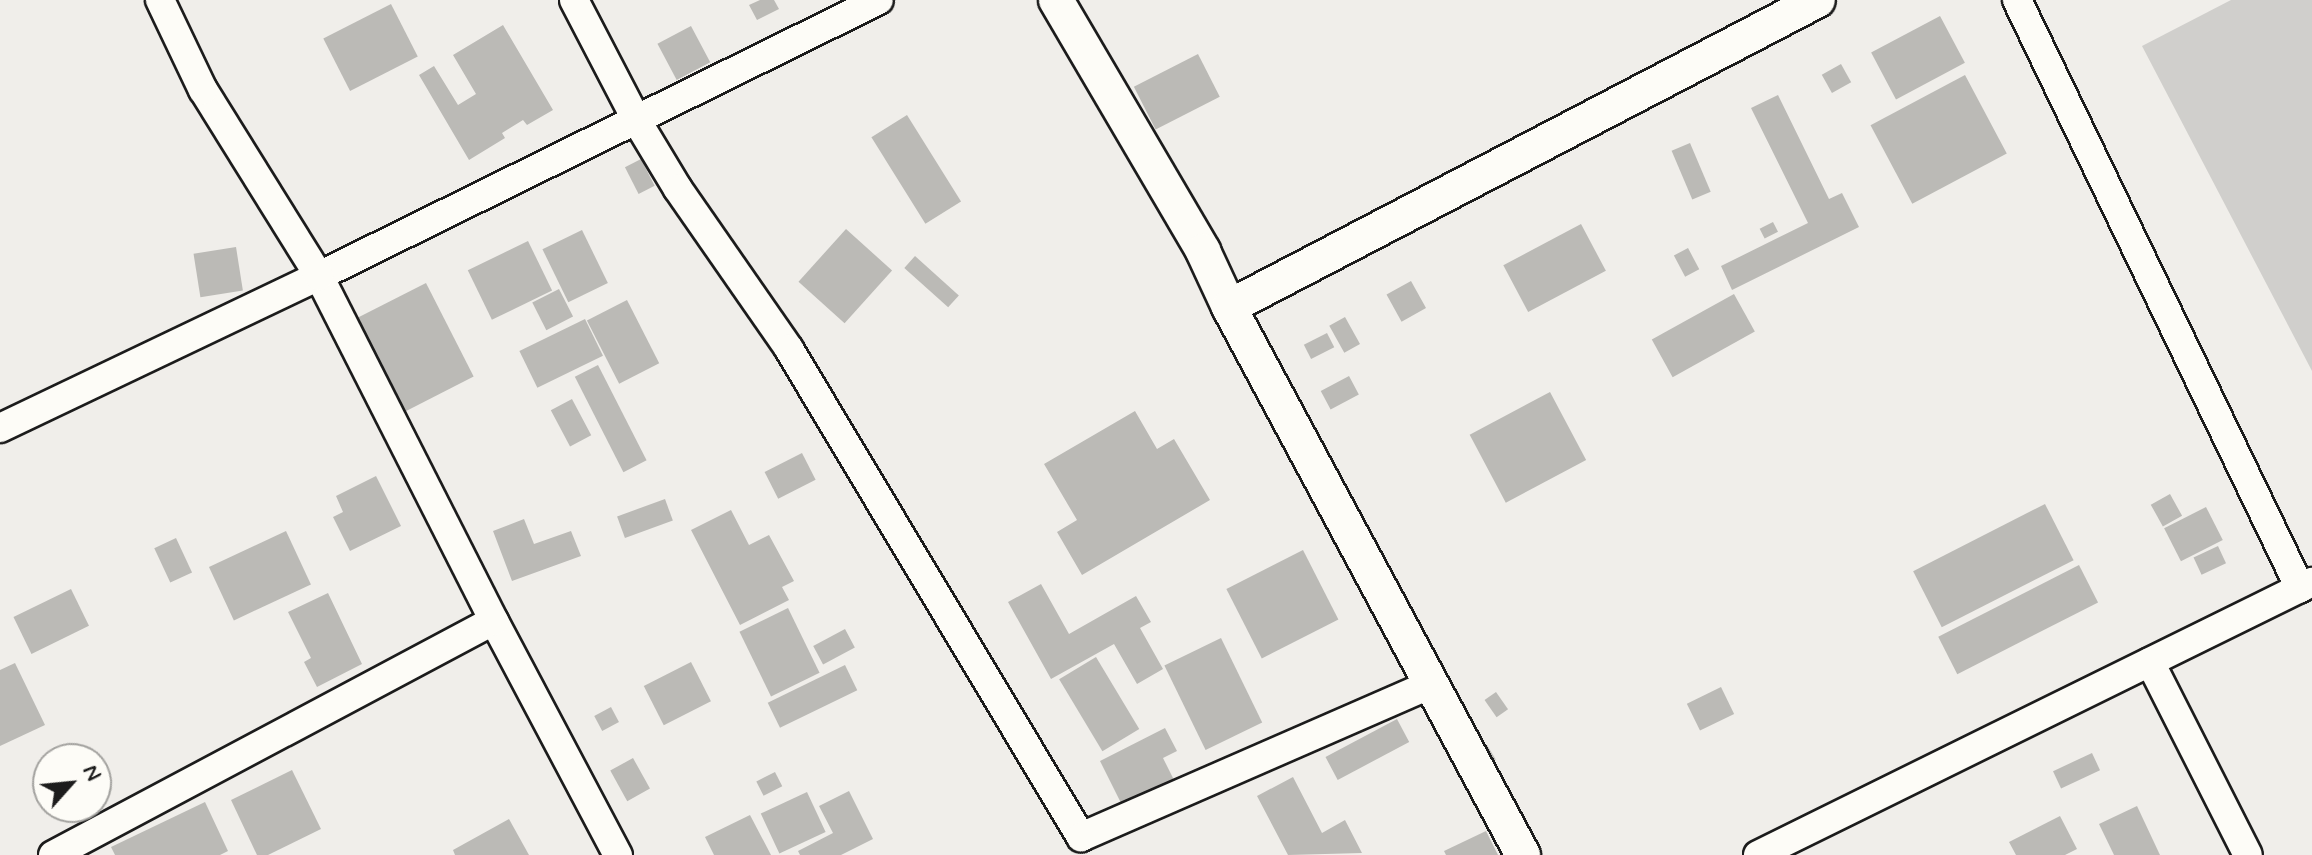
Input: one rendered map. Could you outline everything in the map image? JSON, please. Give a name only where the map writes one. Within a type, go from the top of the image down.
[{"type":"street","points":[[160,0],[203,90],[319,276],[494,621],[618,855]]},
{"type":"street","points":[[574,0],[637,121],[678,189],[789,349],[1087,846],[1432,684]]},
{"type":"street","points":[[0,428],[319,276],[879,0]]},
{"type":"street","points":[[1056,0],[1203,251],[1229,307],[1523,855]]},
{"type":"street","points":[[1229,307],[1818,0]]},
{"type":"street","points":[[1758,855],[2306,585],[2017,0]]},
{"type":"street","points":[[53,855],[494,621]]},
{"type":"street","points":[[2150,662],[2248,855]]},
{"type":"shaded area","points":[[2231,0],[2312,0],[2312,371],[2142,46]]},
{"type":"building","points":[[760,0],[774,0],[779,9],[757,20],[749,5]]},
{"type":"building","points":[[391,4],[418,57],[350,91],[323,39]]},
{"type":"building","points":[[1940,16],[1965,63],[1896,99],[1871,53]]},
{"type":"building","points":[[503,25],[553,110],[527,125],[523,120],[502,133],[505,138],[469,160],[419,75],[434,66],[458,105],[476,94],[453,55]]},
{"type":"building","points":[[691,26],[710,62],[677,80],[657,44]]},
{"type":"building","points":[[1198,54],[1220,97],[1156,129],[1134,87]]},
{"type":"building","points":[[1841,64],[1851,82],[1832,93],[1822,75]]},
{"type":"building","points":[[1965,75],[2007,154],[1912,204],[1871,125]]},
{"type":"building","points":[[1778,95],[1829,199],[1842,193],[1859,227],[1732,290],[1721,266],[1808,223],[1751,108]]},
{"type":"building","points":[[907,115],[961,202],[925,224],[871,137]]},
{"type":"building","points":[[1690,143],[1711,192],[1692,200],[1672,151]]},
{"type":"building","points":[[641,159],[655,186],[639,194],[625,167]]},
{"type":"building","points":[[1773,222],[1778,232],[1765,239],[1760,229]]},
{"type":"building","points":[[1581,224],[1606,271],[1528,312],[1503,265]]},
{"type":"building","points":[[846,229],[892,270],[845,323],[798,282]]},
{"type":"building","points":[[582,230],[608,283],[568,302],[542,249]]},
{"type":"building","points":[[528,241],[552,290],[492,320],[468,270]]},
{"type":"building","points":[[236,247],[243,290],[200,297],[194,254]]},
{"type":"building","points":[[1688,248],[1699,269],[1685,277],[1674,256]]},
{"type":"building","points":[[915,256],[959,295],[948,307],[904,268]]},
{"type":"building","points":[[1411,281],[1426,308],[1402,322],[1387,295]]},
{"type":"building","points":[[426,283],[474,377],[403,412],[356,319]]},
{"type":"building","points":[[559,289],[573,317],[546,330],[532,303]]},
{"type":"building","points":[[1734,294],[1755,332],[1673,377],[1652,340]]},
{"type":"building","points":[[627,300],[659,363],[619,384],[587,320]]},
{"type":"building","points":[[1345,317],[1360,344],[1344,353],[1329,326]]},
{"type":"building","points":[[585,319],[603,356],[537,388],[519,351]]},
{"type":"building","points":[[1327,333],[1334,347],[1311,359],[1304,345]]},
{"type":"building","points":[[598,365],[647,460],[623,472],[575,377]]},
{"type":"building","points":[[1349,376],[1359,395],[1331,410],[1321,391]]},
{"type":"building","points":[[1550,392],[1586,460],[1506,503],[1470,435]]},
{"type":"building","points":[[572,399],[591,435],[570,446],[551,410]]},
{"type":"building","points":[[1135,411],[1157,449],[1174,439],[1210,500],[1082,575],[1057,532],[1077,520],[1044,464]]},
{"type":"building","points":[[802,453],[816,480],[778,499],[765,472]]},
{"type":"building","points":[[376,476],[401,526],[350,551],[333,517],[343,512],[336,496]]},
{"type":"building","points":[[2170,494],[2182,516],[2163,527],[2151,505]]},
{"type":"building","points":[[665,499],[673,521],[625,538],[617,516]]},
{"type":"building","points":[[2045,504],[2074,560],[1942,627],[1913,571]]},
{"type":"building","points":[[2206,507],[2223,540],[2181,561],[2164,528]]},
{"type":"building","points":[[731,510],[749,545],[769,535],[794,581],[782,587],[789,600],[740,625],[691,530]]},
{"type":"building","points":[[524,519],[534,544],[571,531],[581,556],[512,581],[493,531]]},
{"type":"building","points":[[286,531],[311,584],[234,620],[209,567]]},
{"type":"building","points":[[176,538],[192,572],[170,583],[154,548]]},
{"type":"building","points":[[2218,546],[2226,563],[2202,575],[2194,557]]},
{"type":"building","points":[[1303,550],[1338,619],[1262,659],[1226,589]]},
{"type":"building","points":[[2079,565],[2098,602],[1957,674],[1938,637]]},
{"type":"building","points":[[1041,584],[1069,634],[1136,596],[1151,622],[1140,628],[1163,669],[1137,684],[1114,644],[1051,679],[1008,602]]},
{"type":"building","points":[[71,589],[89,626],[31,654],[13,617]]},
{"type":"building","points":[[328,593],[362,664],[317,687],[304,662],[311,658],[288,612]]},
{"type":"building","points":[[788,608],[820,673],[771,696],[739,632]]},
{"type":"building","points":[[845,629],[855,648],[823,664],[813,646]]},
{"type":"building","points":[[1221,638],[1262,722],[1206,750],[1164,666]]},
{"type":"building","points":[[1096,657],[1139,729],[1102,751],[1059,679]]},
{"type":"building","points":[[691,662],[711,701],[664,725],[644,686]]},
{"type":"building","points":[[15,663],[45,725],[0,746],[0,670]]},
{"type":"building","points":[[845,665],[857,690],[780,728],[768,703]]},
{"type":"building","points":[[1721,687],[1734,714],[1700,731],[1687,704]]},
{"type":"building","points":[[1496,692],[1508,709],[1497,717],[1485,700]]},
{"type":"building","points":[[611,707],[619,722],[602,731],[594,716]]},
{"type":"building","points":[[1397,719],[1409,742],[1338,780],[1325,757]]},
{"type":"building","points":[[1165,728],[1177,751],[1163,758],[1175,782],[1124,809],[1100,761]]},
{"type":"building","points":[[1487,745],[1496,760],[1481,768],[1472,754]]},
{"type":"building","points":[[2092,753],[2100,770],[2061,788],[2053,771]]},
{"type":"building","points":[[633,758],[650,789],[627,801],[610,771]]},
{"type":"building","points":[[292,770],[321,829],[268,855],[257,855],[231,800]]},
{"type":"building","points":[[775,772],[782,786],[764,796],[756,782]]},
{"type":"building","points":[[1293,777],[1322,833],[1345,820],[1362,853],[1288,855],[1257,796]]},
{"type":"building","points":[[849,791],[873,839],[841,855],[800,855],[798,851],[833,833],[819,806]]},
{"type":"building","points":[[807,792],[826,832],[779,853],[761,814]]},
{"type":"building","points":[[205,802],[228,851],[220,855],[115,855],[111,847]]},
{"type":"building","points":[[2137,806],[2160,855],[2114,855],[2099,824]]},
{"type":"building","points":[[750,815],[771,855],[714,855],[705,837]]},
{"type":"building","points":[[2060,816],[2077,849],[2065,855],[2016,855],[2009,842]]},
{"type":"building","points":[[509,819],[529,855],[455,855],[453,850]]},
{"type":"building","points":[[1486,831],[1498,855],[1446,855],[1444,851]]}]
